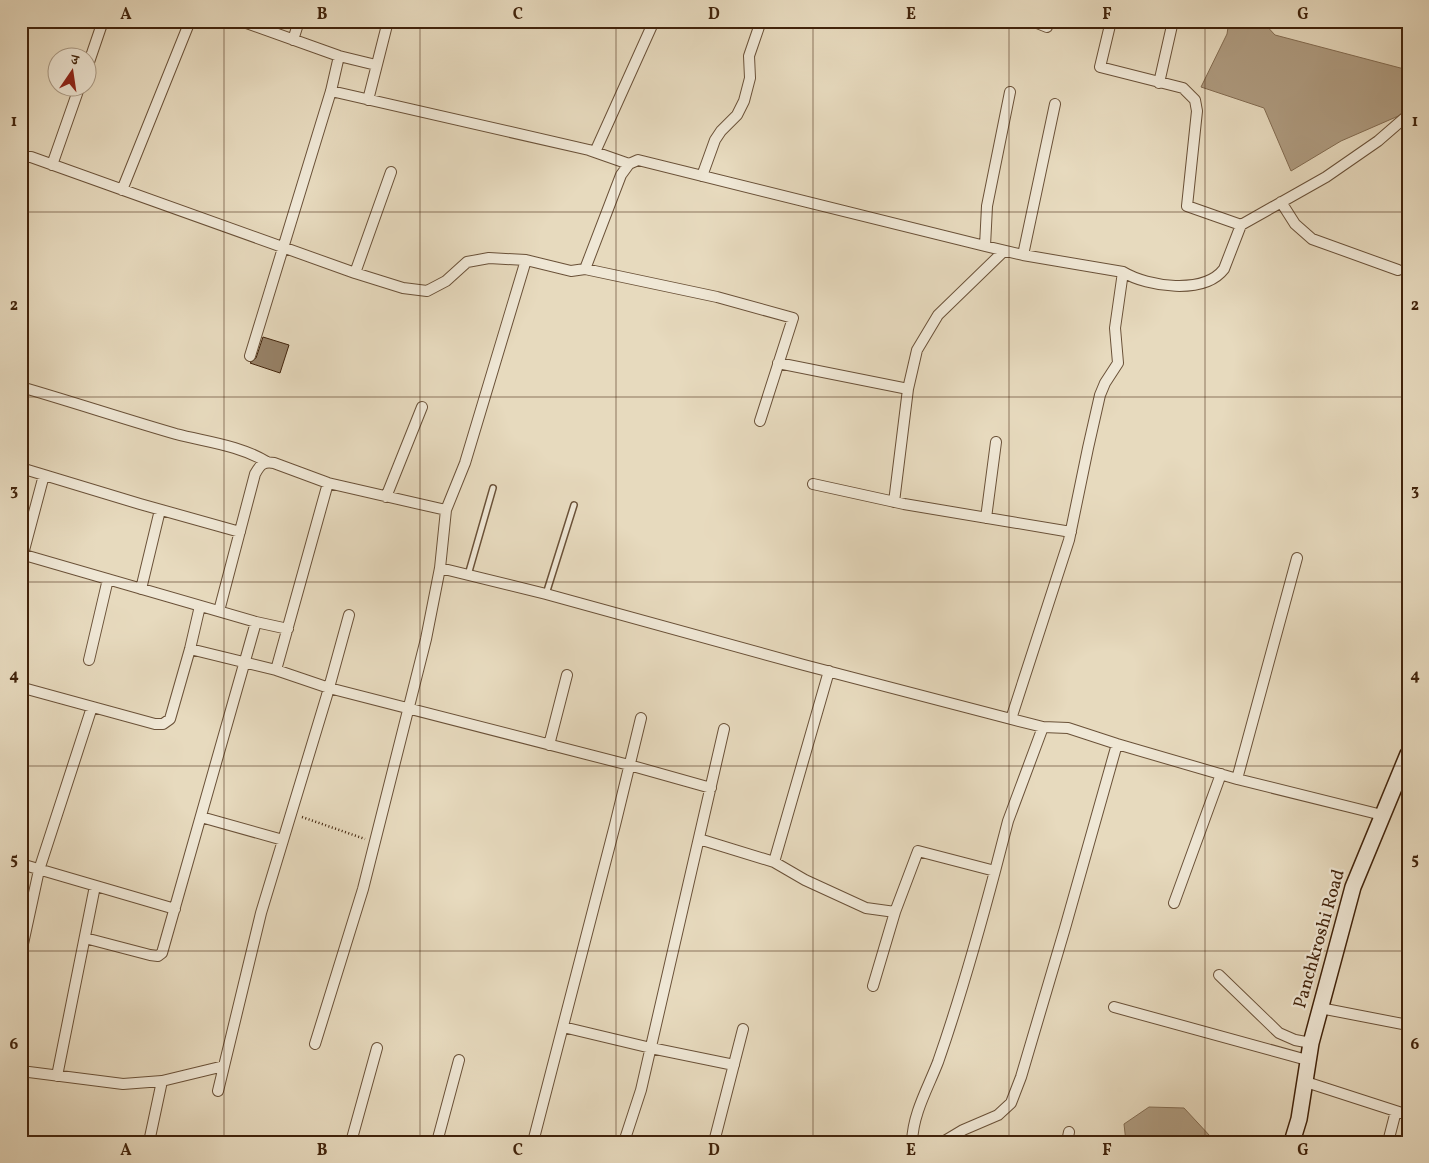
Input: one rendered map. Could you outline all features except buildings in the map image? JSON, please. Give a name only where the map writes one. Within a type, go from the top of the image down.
[{"type":"street","points":[[94,48],[103,21]]},
{"type":"street","points":[[122,190],[190,21]]},
{"type":"street","points":[[240,21],[338,56],[376,65]]},
{"type":"street","points":[[293,40],[299,21]]},
{"type":"street","points":[[368,100],[388,21]]},
{"type":"street","points":[[595,152],[654,21]]},
{"type":"street","points":[[702,176],[715,140],[721,130],[737,115],[744,101],[750,78],[749,56],[761,21]]},
{"type":"street","points":[[1032,21],[1047,26]]},
{"type":"street","points":[[1111,21],[1100,67],[1183,88],[1195,100],[1197,111],[1187,206],[1241,225]]},
{"type":"street","points":[[1160,83],[1172,21]]},
{"type":"street","points":[[250,356],[330,91],[338,56]]},
{"type":"street","points":[[330,91],[595,152],[628,164]]},
{"type":"street","points":[[985,246],[987,206],[1010,92]]},
{"type":"street","points":[[52,165],[75,98]]},
{"type":"street","points":[[1022,254],[1055,104]]},
{"type":"street","points":[[585,269],[621,175],[628,164],[638,160],[1004,251],[1123,272],[1134,278],[1160,284],[1191,284],[1213,279],[1220,275],[1241,225],[1326,177],[1378,142],[1408,115]]},
{"type":"street","points":[[21,157],[31,158],[52,165],[283,248],[403,288],[427,291],[446,281],[467,262],[489,258],[526,260],[571,271],[585,269],[717,297],[793,318],[760,421]]},
{"type":"street","points":[[355,273],[390,172]]},
{"type":"street","points":[[1281,202],[1295,224],[1312,239],[1398,270]]},
{"type":"street","points":[[894,502],[908,389],[917,350],[938,315],[1004,251]]},
{"type":"street","points":[[315,1044],[363,889],[433,608],[440,568],[446,510],[464,463],[526,260]]},
{"type":"street","points":[[1011,719],[1071,532],[1100,395],[1105,383],[1118,363],[1115,328],[1123,272]]},
{"type":"street","points":[[778,363],[908,389]]},
{"type":"street","points":[[21,387],[176,434],[252,453],[267,462],[328,483],[446,510]]},
{"type":"street","points":[[386,497],[422,407]]},
{"type":"street","points":[[986,518],[996,442]]},
{"type":"street","points":[[219,611],[255,474],[260,465],[267,462]]},
{"type":"street","points":[[21,468],[240,532]]},
{"type":"street","points":[[44,475],[22,554],[256,622],[288,629]]},
{"type":"street","points":[[276,670],[328,483]]},
{"type":"street","points":[[812,484],[894,502],[1071,532]]},
{"type":"street","points":[[141,589],[160,510]]},
{"type":"street","points":[[1237,779],[1297,558]]},
{"type":"street","points":[[440,568],[546,594],[829,672],[1011,719],[1043,727],[1068,728],[1237,779],[1382,815]]},
{"type":"street","points":[[89,660],[108,579]]},
{"type":"street","points":[[27,689],[154,724],[163,724],[170,719],[200,606]]},
{"type":"street","points":[[218,1091],[261,913],[349,616]]},
{"type":"street","points":[[85,938],[158,956],[162,953],[256,622]]},
{"type":"street","points":[[190,649],[276,670],[329,688],[712,788]]},
{"type":"street","points":[[774,862],[829,672]]},
{"type":"street","points":[[549,745],[567,675]]},
{"type":"street","points":[[21,953],[39,870],[92,707]]},
{"type":"street","points":[[533,1142],[616,825],[641,718]]},
{"type":"street","points":[[912,1142],[912,1132],[920,1105],[944,1044],[976,944],[1008,821],[1043,727]]},
{"type":"street","points":[[624,1142],[641,1090],[712,788],[724,729]]},
{"type":"street","points":[[943,1142],[963,1130],[998,1115],[1011,1103],[1021,1077],[1054,965],[1116,744]]},
{"type":"street","name":"Panchkroshi Road","points":[[1292,1142],[1299,1119],[1306,1082],[1310,1043],[1353,887],[1408,754]]},
{"type":"street","points":[[1174,903],[1221,774]]},
{"type":"street","points":[[201,817],[283,840]]},
{"type":"street","points":[[699,839],[774,862],[805,880],[866,908],[895,912]]},
{"type":"street","points":[[873,986],[895,912],[918,851],[995,871]]},
{"type":"street","points":[[21,864],[175,909]]},
{"type":"street","points":[[57,1076],[95,886]]},
{"type":"street","points":[[1219,975],[1278,1033],[1295,1040],[1310,1043]]},
{"type":"street","points":[[1114,1008],[1307,1060]]},
{"type":"street","points":[[1320,1008],[1408,1025]]},
{"type":"street","points":[[563,1027],[734,1065]]},
{"type":"street","points":[[714,1142],[743,1029]]},
{"type":"street","points":[[351,1142],[376,1048]]},
{"type":"street","points":[[437,1142],[459,1060]]},
{"type":"street","points":[[21,1071],[124,1084],[162,1081],[224,1066]]},
{"type":"street","points":[[149,1142],[162,1081]]},
{"type":"street","points":[[1306,1082],[1408,1115]]},
{"type":"street","points":[[1388,1142],[1396,1112]]},
{"type":"lane","points":[[468,575],[493,488]]},
{"type":"lane","points":[[546,594],[574,505]]},
{"type":"path","points":[[292,813],[375,842]]},
{"type":"shaded area","points":[[1229,21],[1262,21],[1275,35],[1408,70],[1408,84],[1403,114],[1341,141],[1291,171],[1264,108],[1201,87],[1227,34]]},
{"type":"shaded area","points":[[1149,1107],[1184,1108],[1210,1136],[1220,1142],[1126,1142],[1124,1124]]}]
